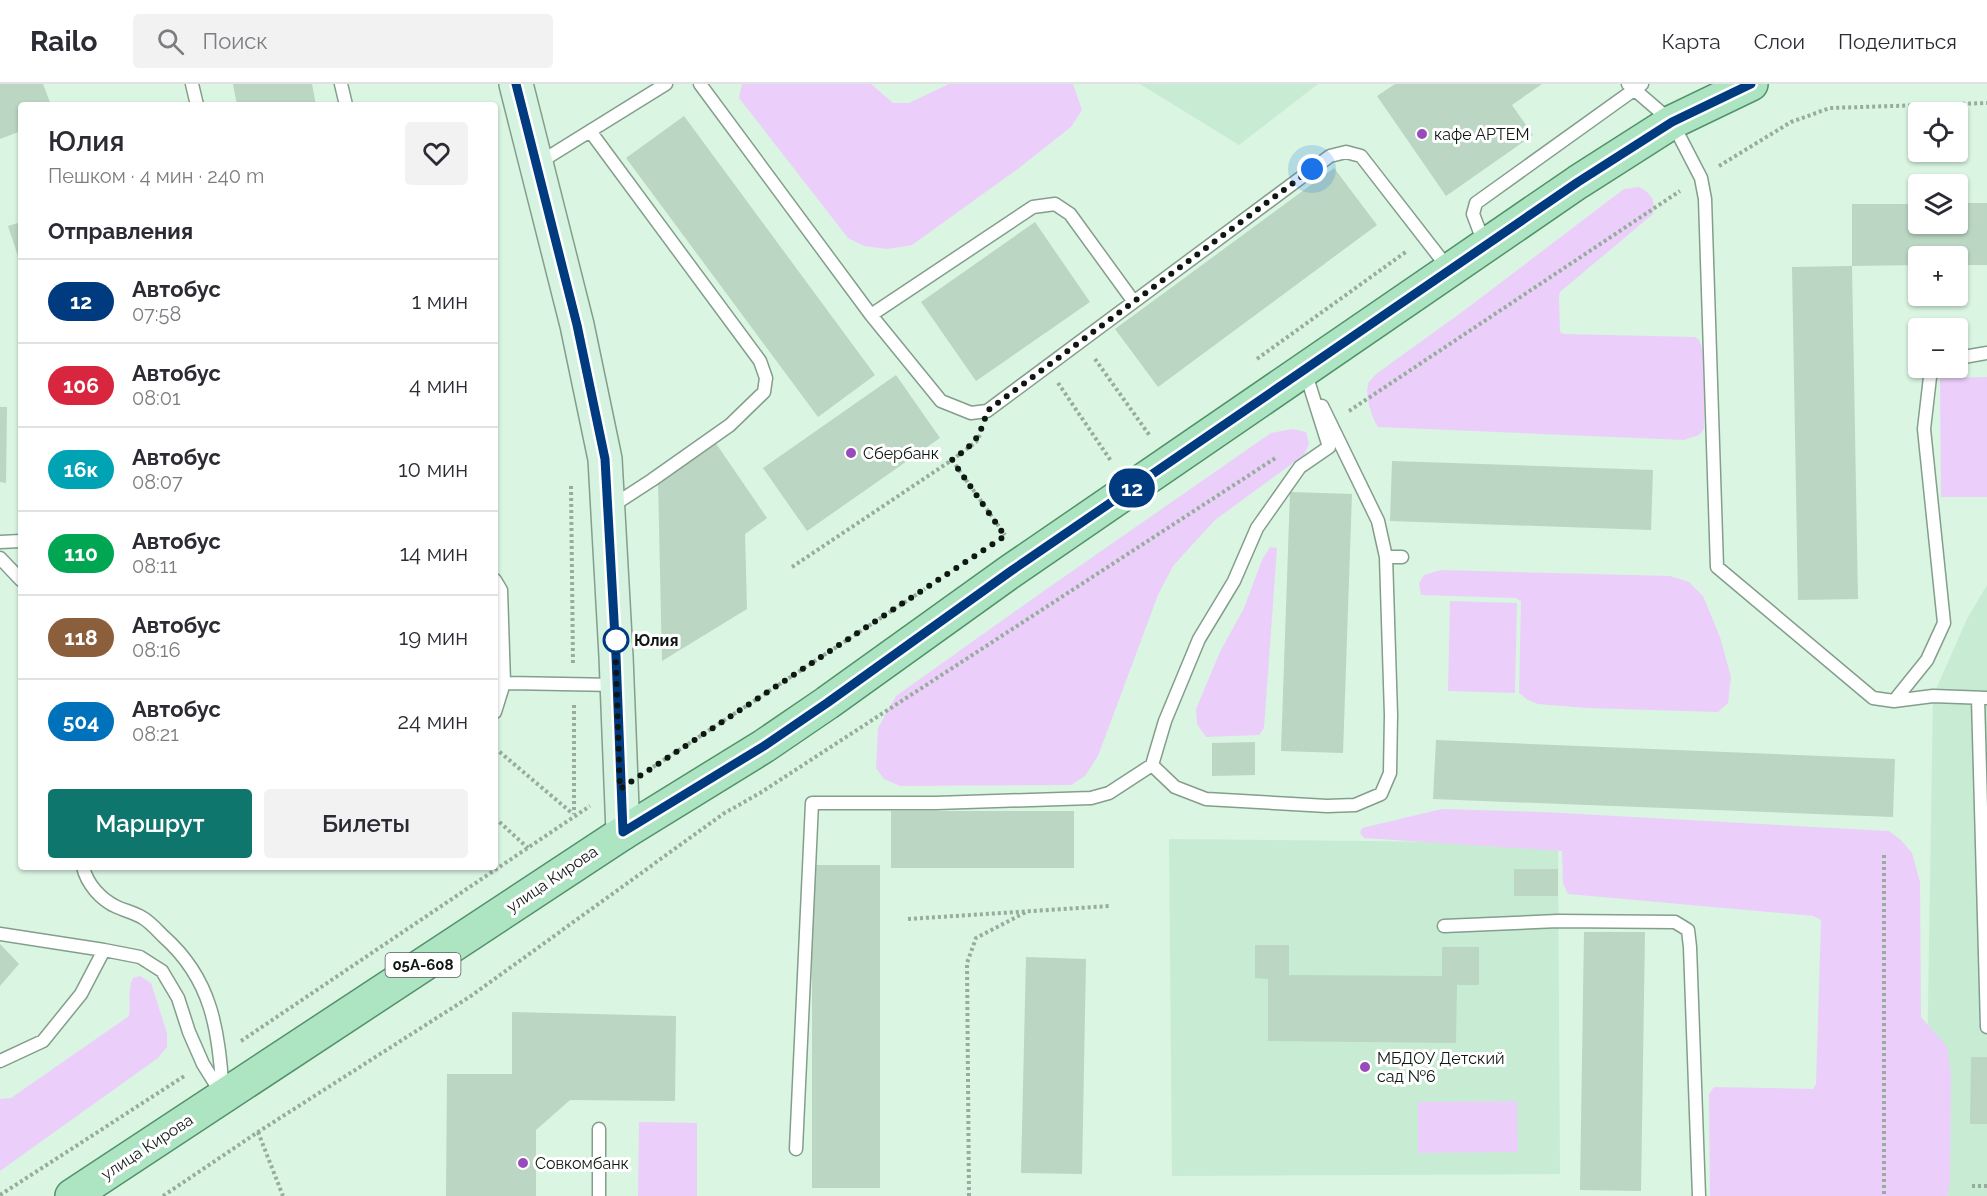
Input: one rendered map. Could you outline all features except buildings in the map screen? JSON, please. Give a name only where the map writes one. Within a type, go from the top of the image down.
[{"type":"main road","points":[[516,84],[577,325],[605,459],[623,832]]},
{"type":"main road","name":"улица Кирова","points":[[72,1196],[623,832],[764,746],[1011,571],[1578,182],[1672,122],[1751,84]]},
{"type":"lane","points":[[192,84],[197,102]]},
{"type":"lane","points":[[341,84],[345,102]]},
{"type":"lane","points":[[536,164],[666,84]]},
{"type":"lane","points":[[702,84],[871,315],[941,401],[971,413],[987,411],[1330,156],[1346,152],[1361,156],[1449,269]]},
{"type":"lane","points":[[1485,244],[1473,214],[1476,203],[1634,86],[1672,122],[1701,178],[1705,199],[1717,567],[1873,698],[1893,701],[1933,696],[1983,698],[1985,1025],[1987,1027]]},
{"type":"lane","points":[[590,131],[760,361],[766,378],[764,392],[730,425],[609,508]]},
{"type":"lane","points":[[871,315],[1033,207],[1055,204],[1070,214],[1134,302]]},
{"type":"lane","points":[[1968,356],[1987,353]]},
{"type":"lane","points":[[1152,765],[1175,787],[1206,799],[1327,806],[1355,805],[1381,794],[1390,773],[1391,715],[1386,557],[1378,521],[1305,370]]},
{"type":"lane","points":[[796,1149],[812,803],[936,803],[1091,798],[1109,793],[1152,765],[1165,721],[1199,639],[1234,580],[1257,528],[1300,467],[1329,447],[1305,370]]},
{"type":"lane","points":[[1893,701],[1927,660],[1944,622],[1924,429],[1930,378]]},
{"type":"lane","points":[[0,542],[18,541]]},
{"type":"lane","points":[[1386,557],[1402,557]]},
{"type":"lane","points":[[0,558],[18,577]]},
{"type":"lane","points":[[498,585],[501,590],[504,683],[498,702]]},
{"type":"lane","points":[[504,683],[617,685]]},
{"type":"lane","points":[[84,870],[85,876],[98,893],[114,906],[144,918],[188,961],[203,986],[213,1015],[220,1055],[223,1098]]},
{"type":"lane","points":[[1444,926],[1558,921],[1676,922],[1688,930],[1699,1196]]},
{"type":"lane","points":[[0,934],[140,957],[162,971],[178,998],[203,1064],[223,1098]]},
{"type":"lane","points":[[0,1061],[43,1041],[81,994],[104,950]]},
{"type":"lane","points":[[599,1129],[599,1196]]},
{"type":"path","points":[[1348,411],[1701,178],[1791,122],[1830,108],[1987,104]]},
{"type":"path","points":[[1255,360],[1426,237]]},
{"type":"path","points":[[1083,341],[1150,436],[1141,442]]},
{"type":"path","points":[[1047,368],[1112,462],[1102,469]]},
{"type":"path","points":[[792,567],[976,442],[987,411]]},
{"type":"path","points":[[163,1196],[258,1132],[471,996],[723,814],[770,787],[1278,456]]},
{"type":"path","points":[[952,460],[1005,536],[1015,529]]},
{"type":"path","points":[[571,482],[574,815]]},
{"type":"path","points":[[620,789],[926,588]]},
{"type":"path","points":[[498,751],[574,815]]},
{"type":"path","points":[[498,868],[574,815]]},
{"type":"path","points":[[498,821],[528,848]]},
{"type":"path","points":[[1884,855],[1884,1196]]},
{"type":"path","points":[[220,1055],[495,870]]},
{"type":"path","points":[[908,919],[1110,906]]},
{"type":"path","points":[[969,1196],[967,963],[976,938],[1026,912]]},
{"type":"path","points":[[0,1195],[203,1064]]},
{"type":"path","points":[[258,1132],[283,1196]]},
{"type":"path","points":[[1972,1186],[1987,1186]]},
{"type":"shaded area","points":[[742,84],[871,84],[893,103],[909,103],[949,84],[1073,84],[1082,110],[1071,127],[1019,168],[912,245],[887,249],[864,246],[848,238],[739,98]]},
{"type":"shaded area","points":[[1140,84],[1318,84],[1239,145]]},
{"type":"shaded area","points":[[1639,187],[1652,198],[1653,214],[1560,292],[1560,332],[1564,334],[1695,337],[1699,340],[1704,353],[1704,429],[1699,435],[1684,440],[1378,427],[1371,411],[1367,392],[1369,382],[1376,374],[1624,189]]},
{"type":"shaded area","points":[[1987,377],[1987,497],[1941,497],[1940,378]]},
{"type":"shaded area","points":[[1293,429],[1306,432],[1309,444],[1304,455],[1215,520],[1173,566],[1158,595],[1098,756],[1085,776],[1071,785],[900,786],[884,779],[876,768],[878,728],[896,696],[1271,433]]},
{"type":"shaded area","points":[[1270,547],[1277,548],[1264,728],[1259,735],[1206,737],[1197,724],[1196,709],[1220,652],[1244,608],[1262,560]]},
{"type":"shaded area","points":[[1441,570],[1670,576],[1689,582],[1703,596],[1720,637],[1731,677],[1728,703],[1718,712],[1586,708],[1538,704],[1528,700],[1519,693],[1521,601],[1515,598],[1421,595],[1419,583],[1424,575]]},
{"type":"shaded area","points":[[1987,585],[1987,1196],[1925,1196],[1933,696],[1967,619]]},
{"type":"shaded area","points":[[1450,601],[1517,603],[1515,693],[1448,691]]},
{"type":"shaded area","points":[[1442,809],[1543,812],[1889,831],[1901,840],[1912,853],[1920,882],[1921,1017],[1947,1047],[1951,1074],[1950,1183],[1947,1196],[1710,1196],[1709,1094],[1714,1087],[1813,1089],[1816,1084],[1821,920],[1813,916],[1568,894],[1563,883],[1562,851],[1364,838],[1360,833],[1362,828]]},
{"type":"shaded area","name":"МБДОУ Детский сад №6","points":[[1169,839],[1558,843],[1560,1174],[1172,1176]]},
{"type":"shaded area","points":[[140,976],[151,983],[167,1033],[167,1047],[158,1058],[0,1171],[0,1099],[11,1098],[129,1016],[131,982],[133,978]]},
{"type":"shaded area","points":[[1517,1101],[1518,1152],[1418,1153],[1418,1102]]},
{"type":"shaded area","points":[[639,1122],[697,1123],[697,1196],[638,1196]]},
{"type":"bus line","name":"12","points":[[516,84],[577,325],[605,459],[623,832],[764,746],[1011,571],[1578,182],[1672,122],[1751,84]]},
{"type":"place","name":"кафе АРТЕМ","points":[[1422,134]]},
{"type":"place","name":"Сбербанк","points":[[851,453]]},
{"type":"place","name":"Юлия","points":[[616,640]]},
{"type":"place","name":"МБДОУ Детский сад №6","points":[[1365,1067]]},
{"type":"place","name":"Совкомбанк","points":[[523,1163]]},
{"type":"route","points":[[616,640],[615,635],[620,789],[1005,536],[952,460],[976,442],[987,411],[1312,169]]}]
